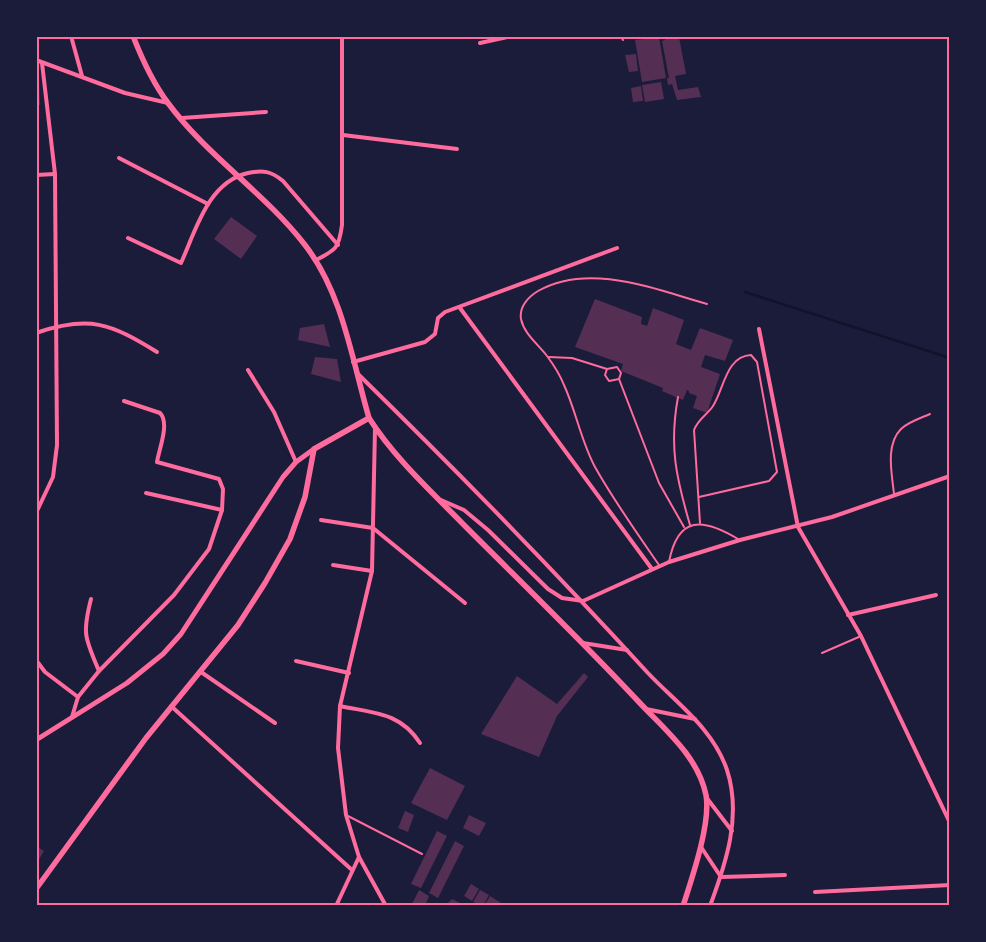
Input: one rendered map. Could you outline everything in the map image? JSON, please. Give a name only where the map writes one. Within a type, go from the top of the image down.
[{"type":"main road","points":[[133,36],[142,59],[168,103],[293,230],[316,260],[334,296],[369,418],[376,428],[438,499],[581,642],[688,755],[701,780],[706,797],[701,847],[683,906]]},
{"type":"main road","points":[[36,889],[170,706],[202,672],[238,625],[290,539],[305,497],[314,449],[369,418]]},
{"type":"street","points":[[72,36],[82,76]]},
{"type":"street","points":[[316,260],[335,250],[338,245],[342,225],[342,36]]},
{"type":"street","points":[[480,43],[512,36]]},
{"type":"street","points":[[36,60],[126,93],[168,103]]},
{"type":"street","points":[[36,513],[53,477],[57,445],[55,174],[42,63]]},
{"type":"street","points":[[182,118],[266,112]]},
{"type":"street","points":[[343,136],[457,149]]},
{"type":"street","points":[[119,158],[208,204]]},
{"type":"street","points":[[128,238],[182,263],[208,204],[218,189],[238,175],[257,171],[274,174],[294,193],[338,245]]},
{"type":"street","points":[[36,175],[55,174]]},
{"type":"street","points":[[353,362],[425,342],[435,334],[438,318],[445,312],[617,248]]},
{"type":"street","points":[[460,308],[652,569]]},
{"type":"street","points":[[36,333],[57,326],[82,322],[106,326],[135,339],[157,352]]},
{"type":"street","points":[[759,329],[798,527],[861,636],[950,823]]},
{"type":"street","points":[[248,370],[274,412],[296,462]]},
{"type":"street","points":[[355,371],[583,601],[712,739],[726,768],[731,785],[732,831],[710,906]]},
{"type":"street","points":[[72,717],[78,697],[99,671],[174,595],[209,549],[222,510],[223,488],[219,479],[157,462],[164,426],[163,416],[160,413],[124,402]]},
{"type":"street","points":[[376,428],[372,571],[340,706],[338,748],[346,815],[359,858],[386,906]]},
{"type":"street","points":[[36,740],[127,683],[163,654],[181,634],[283,477],[296,462],[314,449]]},
{"type":"street","points":[[438,499],[464,510],[488,530],[548,589],[562,598],[583,601],[659,565],[740,540],[798,527],[950,476]]},
{"type":"street","points":[[146,493],[222,510]]},
{"type":"street","points":[[321,520],[373,528],[465,603]]},
{"type":"street","points":[[332,565],[372,571]]},
{"type":"street","points":[[848,615],[936,595]]},
{"type":"street","points":[[91,599],[84,624],[85,638],[99,671]]},
{"type":"street","points":[[581,642],[627,650]]},
{"type":"street","points":[[36,660],[45,672],[78,697]]},
{"type":"street","points":[[296,661],[349,673]]},
{"type":"street","points":[[202,672],[276,723]]},
{"type":"street","points":[[170,706],[352,870]]},
{"type":"street","points":[[340,706],[401,721],[412,730],[420,742]]},
{"type":"street","points":[[645,709],[695,719]]},
{"type":"street","points":[[706,797],[732,831]]},
{"type":"street","points":[[701,847],[720,877]]},
{"type":"street","points":[[336,906],[359,858]]},
{"type":"street","points":[[720,877],[785,875]]},
{"type":"street","points":[[815,892],[950,885]]},
{"type":"lane","points":[[659,565],[595,466],[564,384],[548,357],[525,330],[521,318],[522,308],[533,294],[564,280],[611,280],[707,304]]},
{"type":"lane","points":[[699,497],[769,481],[777,472],[757,362],[751,355],[737,361],[732,366],[715,404],[697,422],[694,430],[700,523]]},
{"type":"lane","points":[[548,357],[572,358],[607,369],[617,367],[620,373],[619,379],[659,483],[684,528]]},
{"type":"lane","points":[[607,369],[606,375],[609,381],[619,379]]},
{"type":"lane","points":[[678,397],[673,425],[674,457],[690,525]]},
{"type":"lane","points":[[894,495],[891,451],[894,438],[902,428],[930,414]]},
{"type":"lane","points":[[669,562],[674,541],[684,528],[690,525],[700,523],[722,530],[740,540]]},
{"type":"lane","points":[[822,653],[861,636]]},
{"type":"lane","points":[[346,815],[422,854]]},
{"type":"building","points":[[664,36],[679,37],[686,74],[675,76],[678,90],[698,87],[701,97],[677,100],[672,84],[668,85],[667,78],[669,78],[662,41],[665,40]]},
{"type":"building","points":[[659,37],[666,78],[642,82],[635,40]]},
{"type":"building","points":[[636,54],[638,71],[629,72],[625,55]]},
{"type":"building","points":[[36,67],[39,78],[40,105],[36,105]]},
{"type":"building","points":[[661,82],[664,99],[645,102],[642,85]]},
{"type":"building","points":[[641,86],[643,101],[633,102],[631,88]]},
{"type":"building","points":[[231,217],[257,236],[241,259],[214,239]]},
{"type":"building","points":[[595,299],[642,317],[641,324],[647,326],[653,308],[684,320],[676,344],[691,350],[700,328],[733,340],[725,361],[705,355],[701,367],[720,374],[707,413],[693,408],[697,396],[689,393],[687,390],[683,400],[662,391],[663,388],[621,371],[623,364],[575,347]]},
{"type":"building","points":[[324,324],[330,347],[298,340],[300,328]]},
{"type":"building","points":[[315,357],[337,359],[341,382],[311,374]]},
{"type":"building","points":[[584,673],[588,677],[557,716],[539,757],[481,734],[517,676],[557,704]]},
{"type":"building","points":[[430,768],[465,786],[447,820],[411,803]]},
{"type":"building","points":[[405,811],[414,815],[408,832],[398,828]]},
{"type":"building","points":[[469,815],[486,823],[479,836],[463,828]]},
{"type":"building","points":[[437,831],[447,836],[421,888],[411,884]]},
{"type":"building","points":[[455,841],[464,846],[438,898],[429,893]]},
{"type":"building","points":[[36,846],[44,851],[36,864]]},
{"type":"building","points":[[471,884],[479,889],[472,901],[464,896]]},
{"type":"building","points":[[419,890],[429,896],[425,906],[412,904]]},
{"type":"building","points":[[480,890],[489,895],[483,906],[473,902]]},
{"type":"building","points":[[490,896],[506,906],[484,906]]},
{"type":"building","points":[[452,899],[460,903],[459,906],[445,906]]},
{"type":"waterway","points":[[745,292],[950,358]]}]
